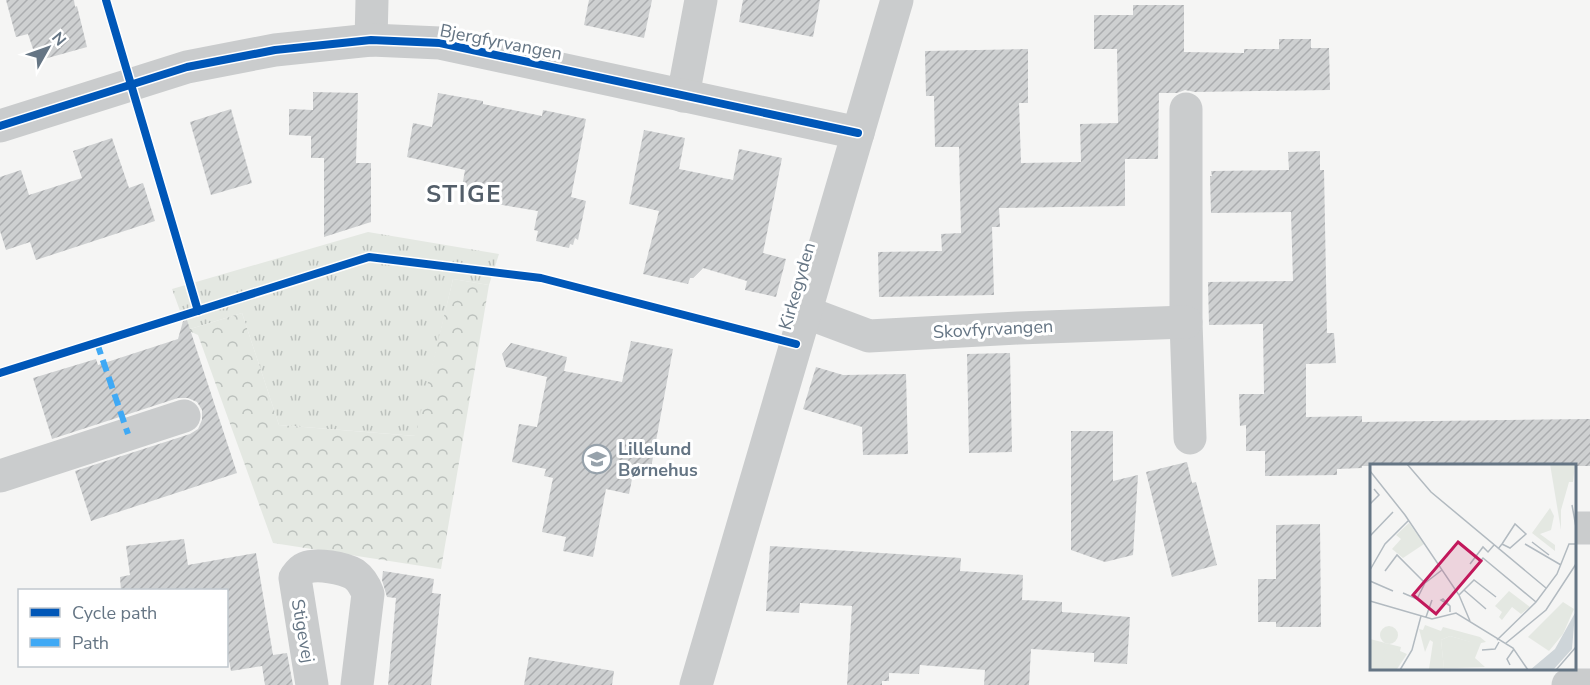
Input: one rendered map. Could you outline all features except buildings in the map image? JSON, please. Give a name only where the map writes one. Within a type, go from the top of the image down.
[{"type":"street","points":[[371,40],[372,0]]},
{"type":"street","points":[[683,96],[701,0]]},
{"type":"street","name":"Kirkegyden","points":[[696,685],[897,0]]},
{"type":"street","name":"Bjergfyrvangen","points":[[0,126],[187,67],[275,50],[371,40],[440,43],[858,133]]},
{"type":"street","points":[[1186,108],[1186,322],[1190,438]]},
{"type":"street","name":"Skovfyrvangen","points":[[805,312],[869,336],[1018,327],[1186,322]]},
{"type":"street","points":[[0,476],[184,416]]},
{"type":"street","name":"Stigevej","points":[[312,685],[295,578],[306,567],[336,569],[353,574],[362,582],[368,594],[357,685]]},
{"type":"street","points":[[1568,685],[1590,685]]},
{"type":"green space","points":[[368,232],[499,254],[489,285],[453,279],[416,436],[279,425],[242,313],[187,330],[172,289]]},
{"type":"green space","points":[[453,279],[489,285],[441,569],[273,543],[198,335],[187,330],[242,313],[279,425],[415,436]]},
{"type":"marked path","points":[[97,343],[128,434]]},
{"type":"cycle path","points":[[106,0],[198,311]]},
{"type":"cycle path","points":[[0,126],[187,67],[275,50],[371,40],[440,43],[858,133]]},
{"type":"cycle path","points":[[0,373],[369,257],[541,278],[796,344]]},
{"type":"place","name":"Lillelund Børnehus","points":[[597,459]]},
{"type":"district","name":"STIGE","points":[[464,194]]}]
